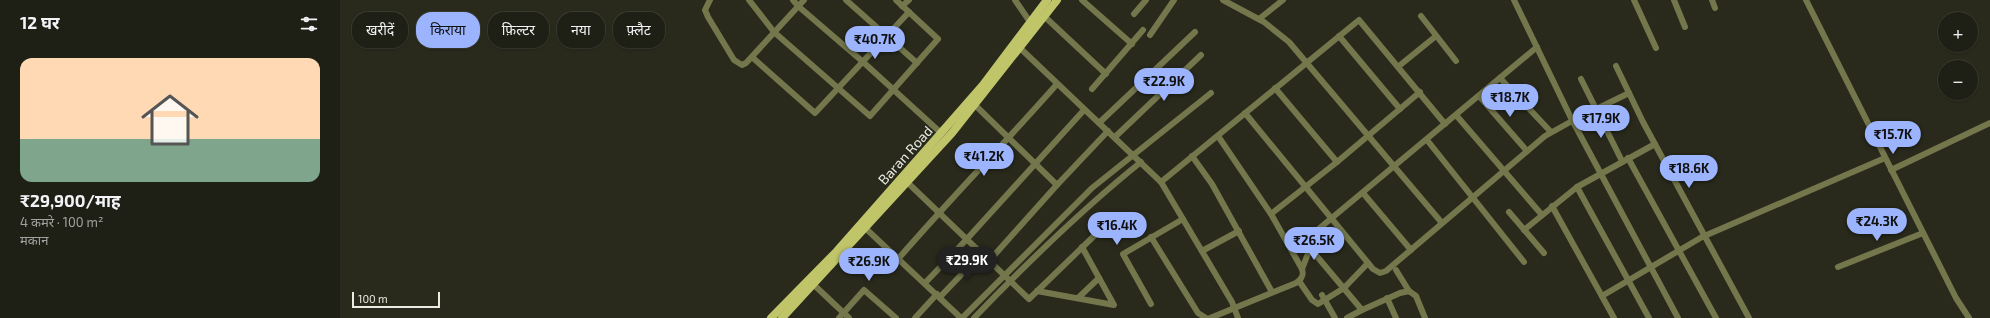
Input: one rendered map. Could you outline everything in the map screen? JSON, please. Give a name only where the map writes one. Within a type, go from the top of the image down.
[{"type":"main road","name":"Baran Road","points":[[782,318],[813,284],[983,84],[1047,0]]},
{"type":"main road","name":"Baran Road","points":[[771,318],[906,182],[952,133],[1057,0]]},
{"type":"street","points":[[710,0],[706,10],[708,17],[734,60],[742,65],[752,57],[804,0]]},
{"type":"street","points":[[749,0],[774,32],[870,116],[938,39],[896,0]]},
{"type":"street","points":[[793,0],[941,133]]},
{"type":"street","points":[[846,0],[916,63]]},
{"type":"street","points":[[902,6],[909,0]]},
{"type":"street","points":[[1015,0],[1030,22]]},
{"type":"street","points":[[1082,0],[1132,44]]},
{"type":"street","points":[[1134,14],[1146,0]]},
{"type":"street","points":[[1150,35],[1174,0]]},
{"type":"street","points":[[1223,0],[1259,20],[1280,34],[1307,62],[1367,136],[1442,223]]},
{"type":"street","points":[[1259,20],[1283,0]]},
{"type":"street","points":[[1514,0],[1572,121],[1652,267],[1678,318]]},
{"type":"street","points":[[1634,0],[1656,48]]},
{"type":"street","points":[[1674,0],[1685,27]]},
{"type":"street","points":[[1712,0],[1715,8]]},
{"type":"street","points":[[1806,0],[1884,158],[1960,304],[1969,318]]},
{"type":"street","points":[[752,57],[815,113],[908,12]]},
{"type":"street","points":[[1044,16],[1106,74]]},
{"type":"street","points":[[1421,16],[1456,61]]},
{"type":"street","points":[[1161,182],[1359,20],[1399,66],[1445,124]]},
{"type":"street","points":[[1092,89],[1143,30]]},
{"type":"street","points":[[1099,123],[1195,32]]},
{"type":"street","points":[[1339,36],[1400,109]]},
{"type":"street","points":[[1399,66],[1436,36]]},
{"type":"street","points":[[1210,318],[1299,281],[1302,276],[1302,269],[1311,246],[1310,241],[1312,235],[1456,116],[1536,47]]},
{"type":"street","points":[[1020,48],[1161,182],[1202,251],[1234,308],[1238,318]]},
{"type":"street","points":[[1115,137],[1201,55]]},
{"type":"street","points":[[1616,66],[1655,144],[1749,318]]},
{"type":"street","points":[[1500,78],[1551,132]]},
{"type":"street","points":[[1581,79],[1596,109],[1716,318]]},
{"type":"street","points":[[898,258],[937,213],[1057,84]]},
{"type":"street","points":[[1275,88],[1337,162]]},
{"type":"street","points":[[863,225],[962,318],[1092,188],[1211,92]]},
{"type":"street","points":[[1270,214],[1337,162],[1420,92]]},
{"type":"street","points":[[1245,113],[1368,263],[1376,272],[1382,273],[1551,132],[1629,93]]},
{"type":"street","points":[[1479,96],[1527,151]]},
{"type":"street","points":[[974,105],[1009,137],[1057,185]]},
{"type":"street","points":[[925,283],[1036,164],[1084,110]]},
{"type":"street","points":[[1456,116],[1542,215]]},
{"type":"street","points":[[1891,170],[1990,123]]},
{"type":"street","points":[[989,261],[1108,131]]},
{"type":"street","points":[[1218,136],[1270,214],[1302,269]]},
{"type":"street","points":[[1427,140],[1524,262]]},
{"type":"street","points":[[1524,230],[1577,187],[1625,159],[1655,144]]},
{"type":"street","points":[[1192,156],[1212,184],[1272,292]]},
{"type":"street","points":[[1602,296],[1704,236],[1884,158]]},
{"type":"street","points":[[974,318],[1010,280],[1082,211],[1141,162]]},
{"type":"street","points":[[906,182],[1029,299],[1095,235]]},
{"type":"street","points":[[1577,187],[1649,318]]},
{"type":"street","points":[[1363,193],[1411,250]]},
{"type":"street","points":[[1552,206],[1614,318]]},
{"type":"street","points":[[1509,212],[1544,253]]},
{"type":"street","points":[[1151,304],[1123,254],[1183,219]]},
{"type":"street","points":[[1202,251],[1239,231]]},
{"type":"street","points":[[1838,267],[1923,233]]},
{"type":"street","points":[[1151,237],[1198,313],[1206,318]]},
{"type":"street","points":[[1311,246],[1344,288],[1360,311],[1362,318]]},
{"type":"street","points":[[1037,291],[1114,305],[1082,247]]},
{"type":"street","points":[[915,318],[981,254]]},
{"type":"street","points":[[1299,281],[1312,300],[1318,304],[1323,298],[1344,288],[1368,263]]},
{"type":"street","points":[[1396,270],[1409,291],[1416,296],[1425,318]]},
{"type":"street","points":[[1078,298],[1099,278]]},
{"type":"street","points":[[813,284],[849,318]]},
{"type":"street","points":[[839,318],[864,290],[896,318]]},
{"type":"street","points":[[1347,318],[1387,298],[1409,291]]},
{"type":"street","points":[[1323,298],[1335,318]]},
{"type":"street","points":[[1387,298],[1396,318]]}]
